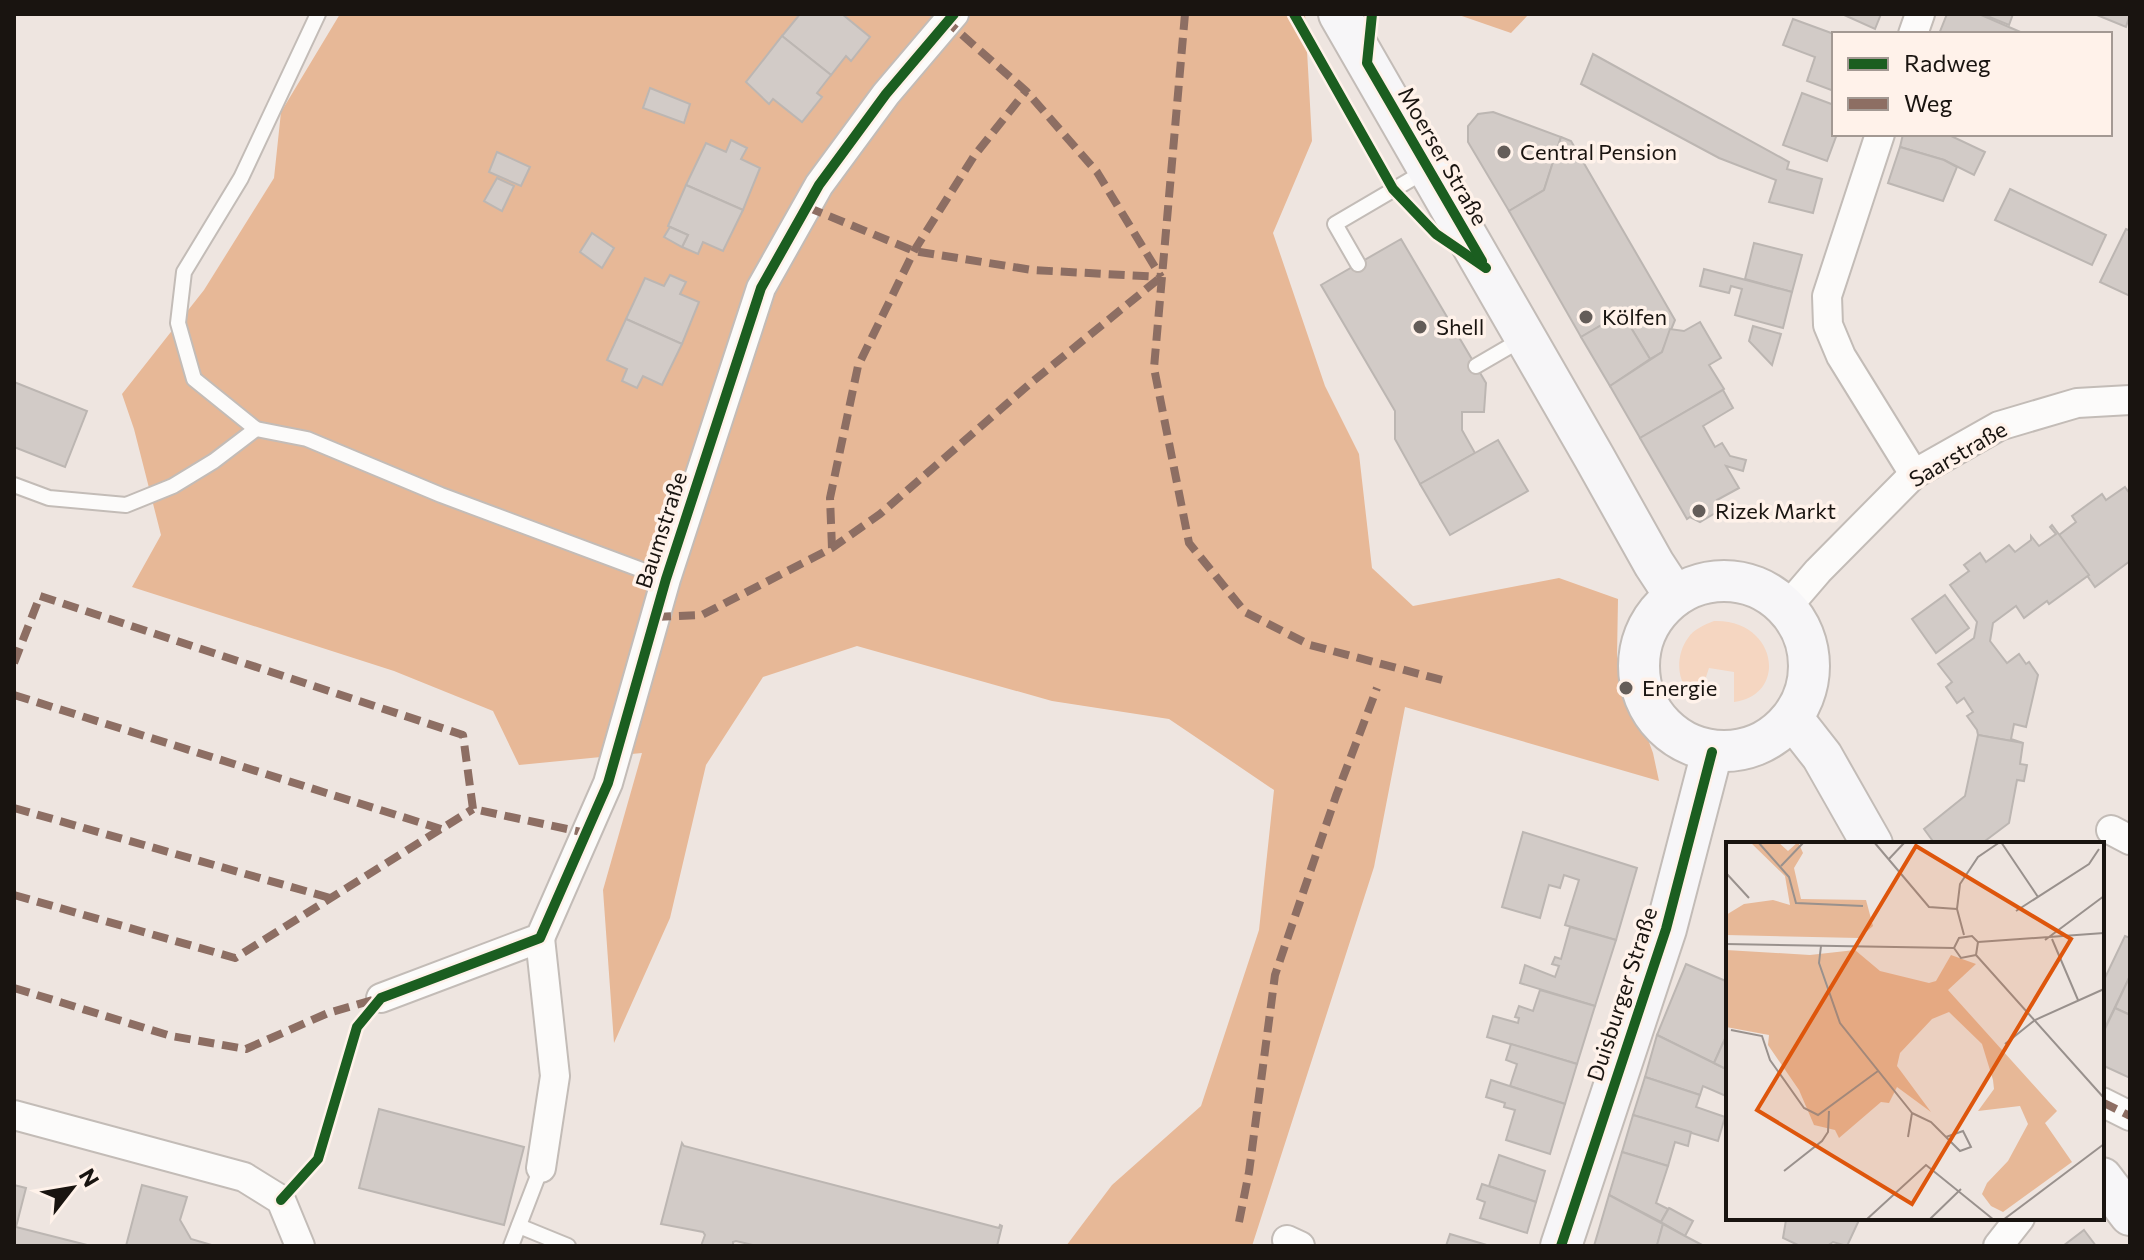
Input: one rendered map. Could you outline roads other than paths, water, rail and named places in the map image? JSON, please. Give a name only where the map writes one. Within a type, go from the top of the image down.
[{"type":"main road","name":"Moerser Straße","points":[[1339,14],[1675,596]]},
{"type":"main road","points":[[1712,581],[1733,581],[1753,585],[1787,607],[1802,631],[1809,659],[1807,687],[1793,719],[1773,735],[1750,747],[1712,752],[1690,745],[1666,728],[1647,704],[1639,675],[1641,645],[1654,617],[1675,596],[1693,586],[1712,581]]},
{"type":"main road","points":[[1793,719],[1822,756],[1871,842]]},
{"type":"main road","name":"Duisburger Straße","points":[[1561,1246],[1666,929],[1712,752]]},
{"type":"main road","points":[[2104,1181],[2130,1215]]},
{"type":"street","name":"Baumstraße","points":[[541,1168],[555,1076],[540,938],[608,783],[666,579],[761,288],[819,185],[886,94],[954,14]]},
{"type":"street","points":[[1879,136],[1827,296],[1828,325],[1841,356],[1914,474]]},
{"type":"street","name":"Saarstraße","points":[[1787,607],[1914,474],[1999,426],[2077,403],[2130,400]]},
{"type":"street","points":[[381,998],[540,938]]},
{"type":"street","points":[[2104,1103],[2130,1116]]},
{"type":"street","points":[[14,1115],[244,1177],[281,1200],[300,1246]]},
{"type":"street","points":[[1998,1246],[2018,1220]]},
{"type":"lane","name":"Baumstraße","points":[[318,14],[241,178],[184,272],[178,323],[194,379],[256,429],[307,439],[441,495],[666,579]]},
{"type":"lane","points":[[1358,264],[1335,224],[1427,169]]},
{"type":"lane","points":[[1476,366],[1526,336]]},
{"type":"lane","points":[[14,485],[49,498],[126,505],[173,486],[214,461],[256,429]]},
{"type":"lane","points":[[511,1246],[541,1168]]},
{"type":"lane","points":[[519,1226],[568,1246]]},
{"type":"place","name":"Central Pension","points":[[1504,152]]},
{"type":"place","name":"Kölfen","points":[[1586,317]]},
{"type":"place","name":"Shell","points":[[1420,327]]},
{"type":"place","name":"Rizek Markt","points":[[1699,511]]},
{"type":"place","name":"Energie","points":[[1626,688]]}]
